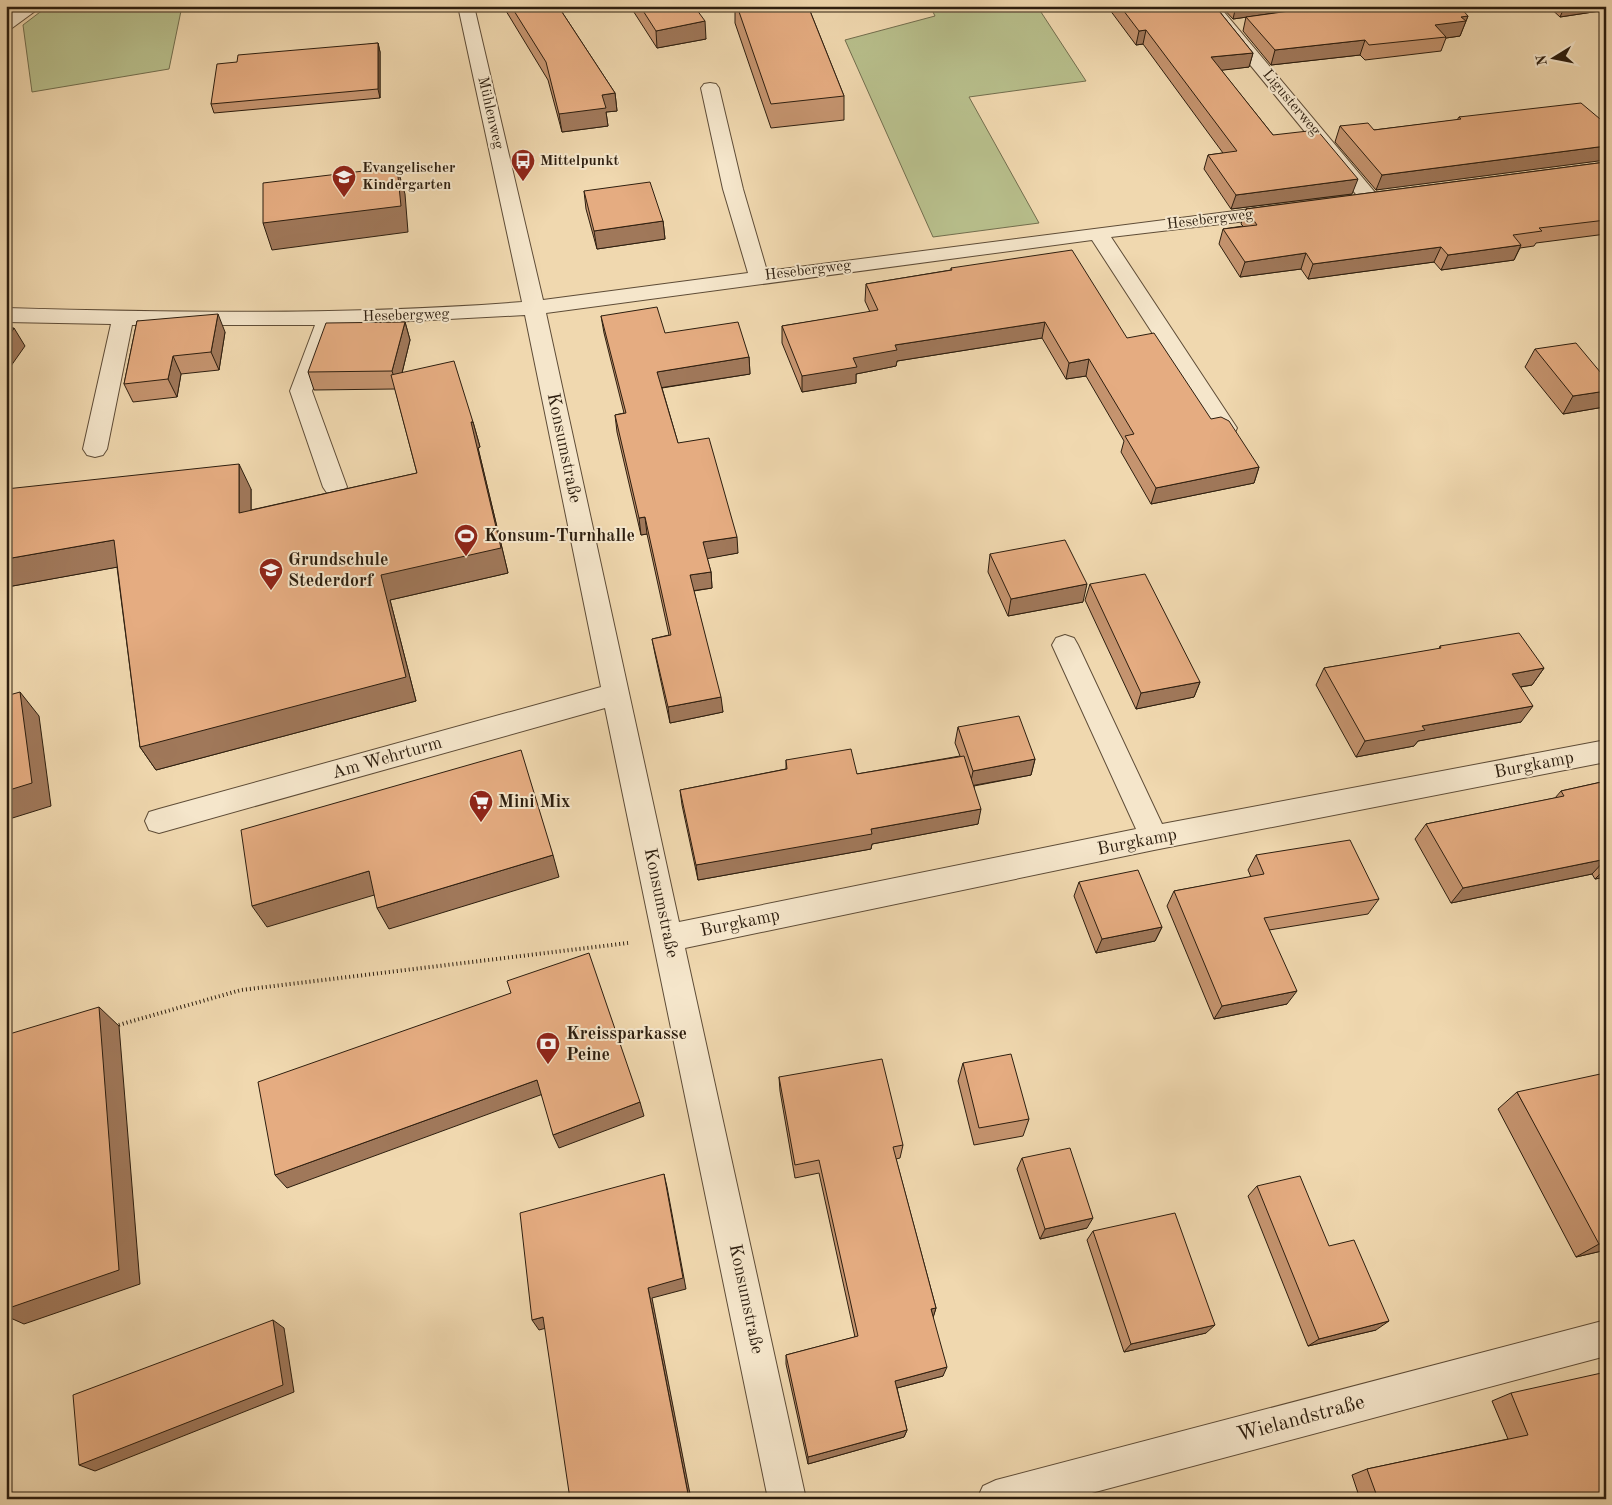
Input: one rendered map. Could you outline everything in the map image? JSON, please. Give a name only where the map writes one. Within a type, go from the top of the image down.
[{"type":"street","points":[[6,24],[34,6]]},
{"type":"street","name":"Mühlenweg","points":[[466,6],[534,308]]},
{"type":"street","name":"Ligusterweg","points":[[1210,6],[1371,200]]},
{"type":"street","points":[[1227,27],[1246,24]]},
{"type":"street","points":[[710,88],[733,189],[760,277]]},
{"type":"street","name":"Hesebergweg","points":[[6,315],[123,318],[328,318],[446,315],[534,308],[1098,233],[1303,208]]},
{"type":"street","points":[[1098,233],[1226,428]]},
{"type":"street","name":"Konsumstraße","points":[[534,308],[787,1499]]},
{"type":"street","points":[[95,449],[123,318]]},
{"type":"street","points":[[328,318],[301,391],[335,487]]},
{"type":"street","points":[[1065,645],[1154,838]]},
{"type":"street","name":"Am Wehrturm","points":[[159,821],[616,694]]},
{"type":"street","name":"Burgkamp","points":[[669,938],[1154,838],[1606,751]]},
{"type":"street","name":"Wielandstraße","points":[[996,1499],[1606,1338]]},
{"type":"path","points":[[110,1028],[241,990],[669,938]]},
{"type":"green space","points":[[48,6],[182,6],[169,69],[32,92],[23,25]]},
{"type":"green space","points":[[930,6],[1037,6],[1086,81],[969,97],[1039,223],[933,237],[845,40],[935,16]]},
{"type":"building","points":[[511,6],[558,6],[615,93],[602,95],[606,108],[559,114],[546,62]]},
{"type":"building","points":[[640,6],[694,6],[705,21],[656,31]]},
{"type":"building","points":[[737,6],[808,6],[844,96],[771,104]]},
{"type":"building","points":[[1120,6],[1215,6],[1253,53],[1211,57],[1273,135],[1317,130],[1358,179],[1236,195],[1208,155],[1237,151],[1146,30],[1139,31]]},
{"type":"building","points":[[1326,6],[1459,6],[1468,16],[1461,17],[1466,21],[1435,25],[1446,37],[1369,45],[1365,40],[1275,50],[1246,17]]},
{"type":"building","points":[[378,43],[378,89],[211,104],[217,64],[237,62],[238,55]]},
{"type":"building","points":[[1581,103],[1606,124],[1606,146],[1382,175],[1340,126],[1368,123],[1374,130],[1461,119],[1459,117]]},
{"type":"building","points":[[1606,162],[1606,220],[1539,228],[1542,231],[1513,235],[1521,245],[1448,255],[1441,247],[1313,264],[1306,253],[1245,262],[1223,229],[1257,225],[1246,209]]},
{"type":"building","points":[[397,167],[401,206],[263,223],[263,183]]},
{"type":"building","points":[[650,182],[663,221],[594,231],[584,191]]},
{"type":"building","points":[[1072,250],[1127,338],[1154,333],[1211,419],[1221,417],[1229,421],[1259,467],[1156,488],[1125,436],[1134,434],[1089,359],[1069,363],[1045,322],[895,345],[897,350],[853,358],[857,367],[802,376],[782,326],[878,310],[866,284],[952,270],[951,268]]},
{"type":"building","points":[[657,307],[665,333],[738,322],[749,357],[657,372],[678,443],[709,438],[737,537],[703,542],[711,572],[690,575],[721,697],[668,707],[652,639],[671,635],[645,517],[639,518],[615,415],[626,413],[601,316]]},
{"type":"building","points":[[218,314],[211,352],[173,356],[168,379],[124,384],[137,321]]},
{"type":"building","points":[[405,322],[392,371],[308,372],[326,323]]},
{"type":"building","points":[[6,328],[14,328],[6,340]]},
{"type":"building","points":[[1576,343],[1606,379],[1606,391],[1573,396],[1535,349]]},
{"type":"building","points":[[454,361],[473,422],[471,422],[501,548],[381,575],[406,677],[140,747],[114,540],[6,559],[6,489],[239,464],[239,513],[417,473],[391,375]]},
{"type":"building","points":[[1065,540],[1087,584],[1011,599],[990,554]]},
{"type":"building","points":[[1145,574],[1200,682],[1141,693],[1090,584]]},
{"type":"building","points":[[1519,633],[1544,668],[1512,674],[1533,706],[1422,726],[1425,730],[1365,741],[1324,668],[1441,648],[1440,646]]},
{"type":"building","points":[[20,692],[32,783],[6,791],[6,696]]},
{"type":"building","points":[[1019,716],[1035,759],[973,771],[958,727]]},
{"type":"building","points":[[851,749],[857,774],[964,756],[981,809],[871,829],[872,834],[696,865],[680,790],[787,769],[786,760]]},
{"type":"building","points":[[521,750],[553,855],[377,908],[369,871],[252,906],[241,830]]},
{"type":"building","points":[[1606,781],[1606,859],[1463,888],[1426,824],[1564,796],[1561,791]]},
{"type":"building","points":[[1350,840],[1379,899],[1264,918],[1297,991],[1222,1006],[1174,891],[1264,874],[1256,855]]},
{"type":"building","points":[[1138,870],[1162,927],[1102,939],[1079,882]]},
{"type":"building","points":[[589,953],[640,1102],[553,1135],[537,1080],[275,1175],[258,1082],[511,993],[507,981]]},
{"type":"building","points":[[99,1007],[119,1270],[6,1309],[6,1035]]},
{"type":"building","points":[[1011,1054],[1029,1119],[979,1128],[963,1063]]},
{"type":"building","points":[[882,1059],[903,1145],[893,1147],[936,1308],[931,1309],[947,1367],[895,1381],[907,1430],[808,1457],[786,1355],[858,1336],[819,1160],[795,1165],[779,1077]]},
{"type":"building","points":[[1605,1073],[1606,1243],[1599,1244],[1517,1092]]},
{"type":"building","points":[[1070,1148],[1093,1218],[1045,1229],[1022,1158]]},
{"type":"building","points":[[664,1174],[683,1278],[648,1288],[689,1499],[570,1499],[543,1317],[532,1320],[520,1213]]},
{"type":"building","points":[[1300,1176],[1329,1246],[1354,1240],[1389,1321],[1319,1339],[1257,1186]]},
{"type":"building","points":[[1175,1213],[1215,1325],[1131,1344],[1093,1231]]},
{"type":"building","points":[[273,1320],[283,1385],[79,1465],[73,1395]]},
{"type":"building","points":[[1606,1372],[1606,1499],[1591,1499],[1590,1496],[1578,1499],[1378,1499],[1367,1469],[1528,1435],[1511,1393]]},
{"type":"place","name":"Mittelpunkt","points":[[523,182]]},
{"type":"place","name":"Evangelischer Kindergarten","points":[[344,198]]},
{"type":"place","name":"Konsum-Turnhalle","points":[[466,557]]},
{"type":"place","name":"Grundschule Stederdorf","points":[[271,591]]},
{"type":"place","name":"Mini Mix","points":[[481,823]]},
{"type":"place","name":"Kreissparkasse Peine","points":[[548,1065]]}]
